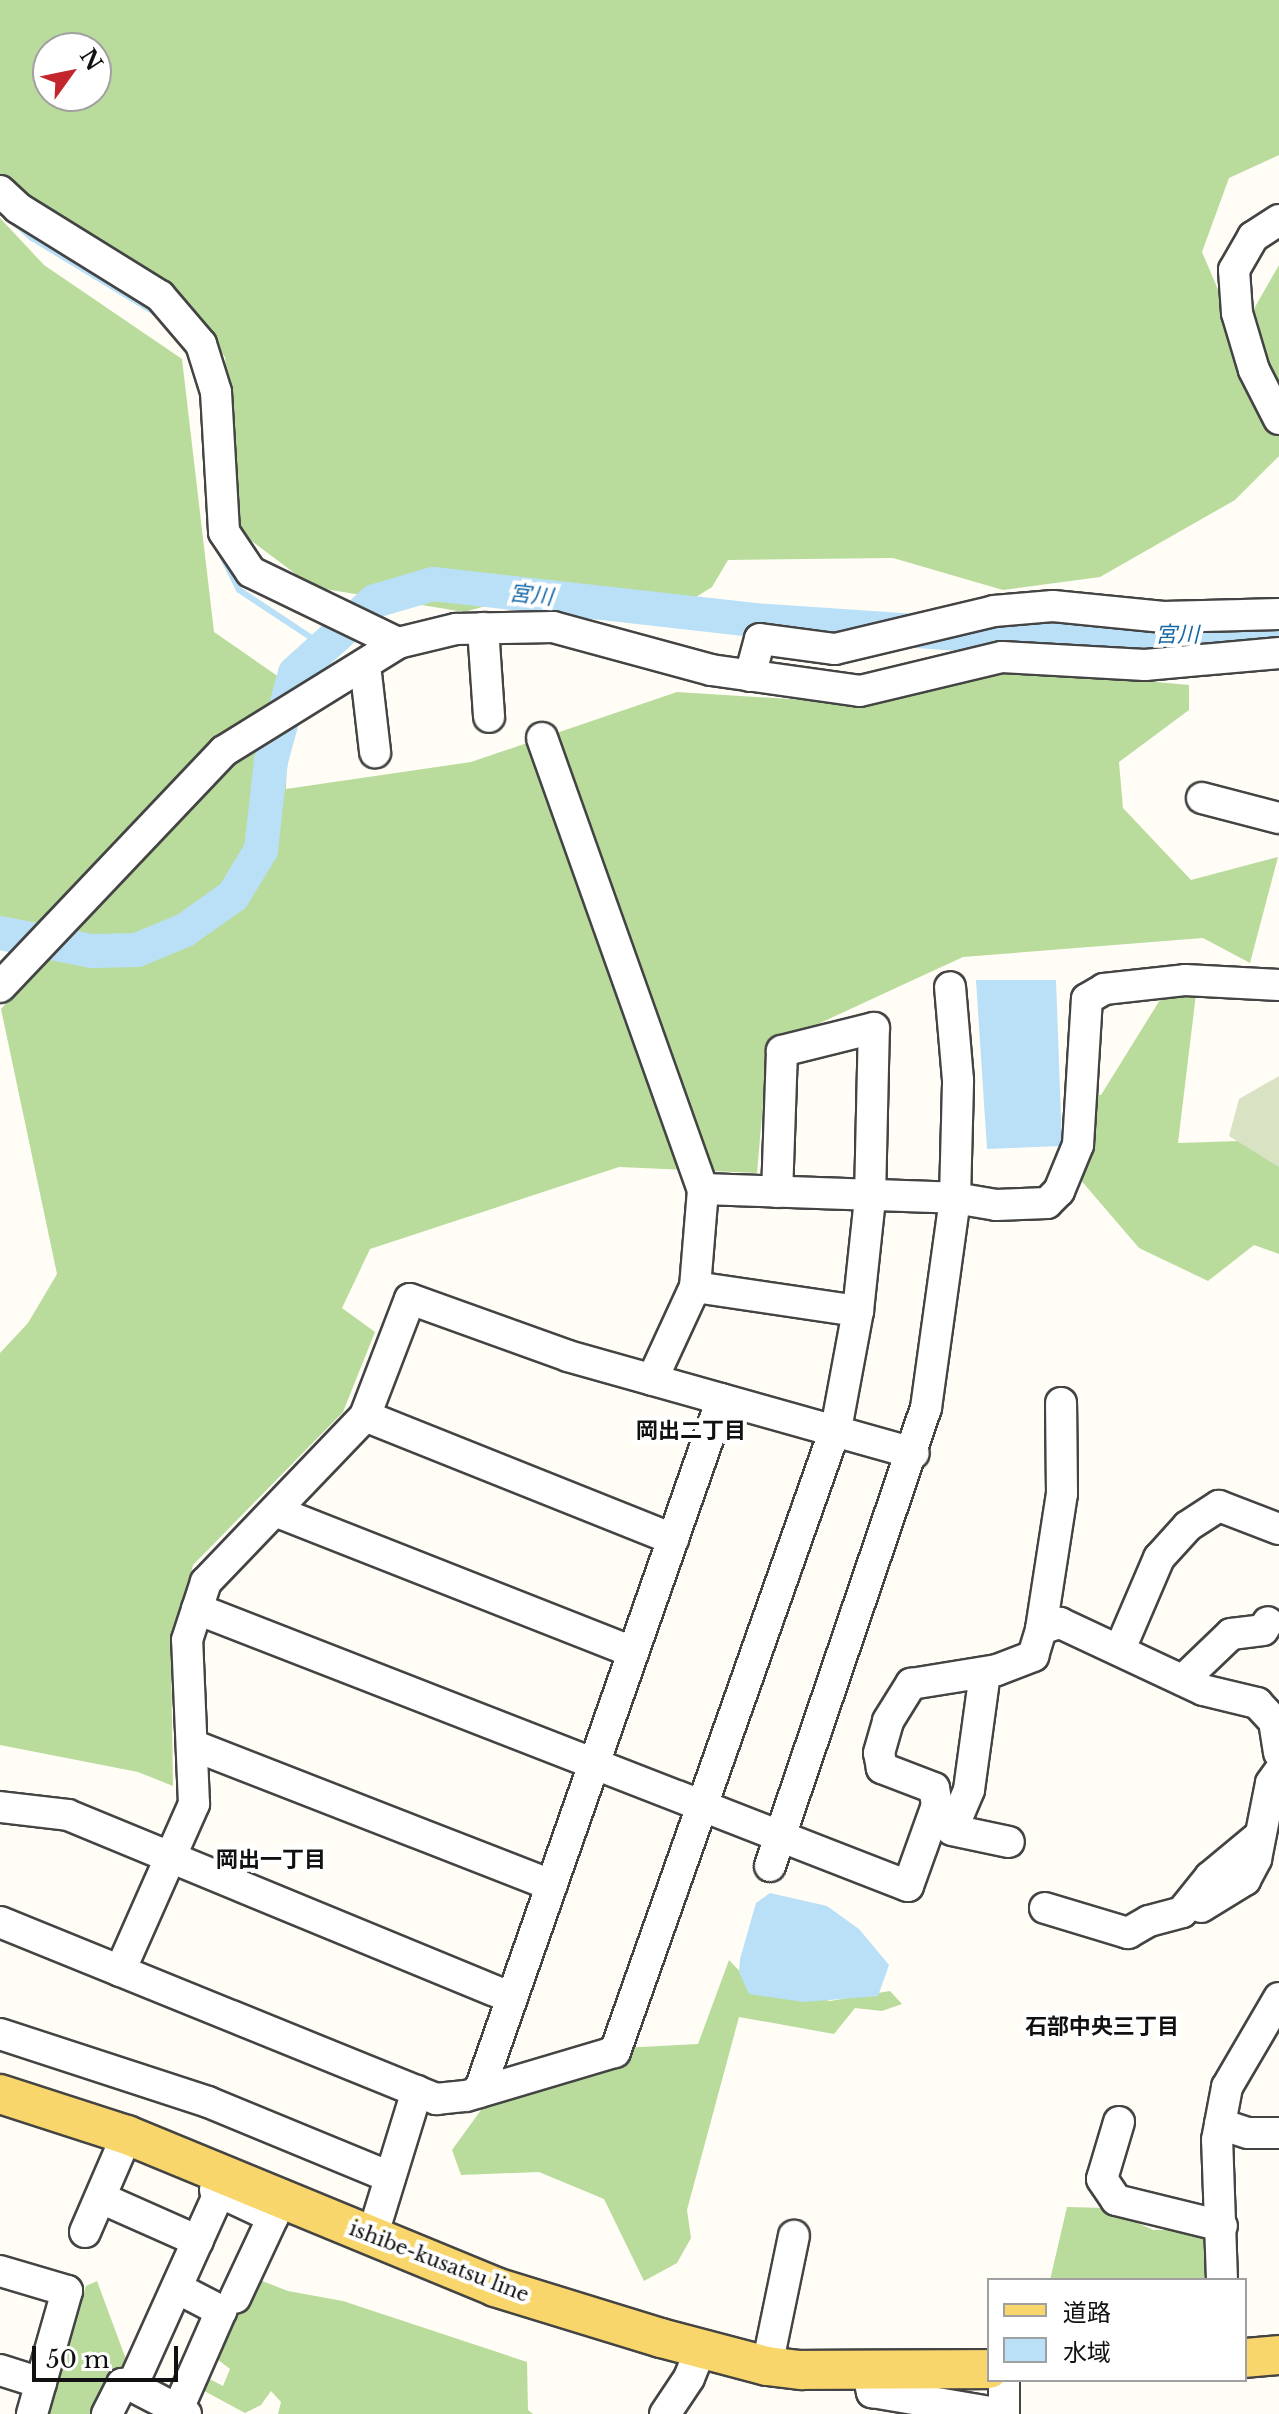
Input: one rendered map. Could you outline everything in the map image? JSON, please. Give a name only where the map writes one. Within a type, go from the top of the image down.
[{"type":"main road","name":"ishibe-kusatsu line","points":[[0,2094],[224,2185],[372,2237],[495,2287],[701,2348],[767,2366],[987,2369]]},
{"type":"main road","points":[[1247,2358],[1279,2355]]},
{"type":"street","points":[[0,191],[18,208],[160,296],[201,344],[216,392],[224,532],[251,572],[356,620],[398,643]]},
{"type":"street","points":[[1279,220],[1253,237],[1234,270],[1241,327],[1254,370],[1279,419]]},
{"type":"street","points":[[753,662],[835,649],[994,611],[1053,606],[1163,617],[1279,614]]},
{"type":"street","points":[[0,987],[28,962],[224,751],[280,713],[398,643],[456,629],[553,627],[753,662],[860,691],[1002,657],[1145,665],[1279,653]]},
{"type":"street","points":[[483,628],[489,717]]},
{"type":"street","points":[[365,665],[375,752]]},
{"type":"street","points":[[542,738],[703,1189],[695,1287],[652,1380]]},
{"type":"street","points":[[1202,798],[1279,818]]},
{"type":"street","points":[[703,1189],[955,1198],[1021,1205],[1047,1203],[1059,1191],[1078,1145],[1085,1008],[1094,992],[1185,980],[1279,985]]},
{"type":"street","points":[[775,1853],[914,1453],[938,1343],[955,1198],[958,1080],[950,987]]},
{"type":"street","points":[[0,1922],[436,2099],[479,2092],[615,2052],[835,1430],[858,1311],[870,1195],[874,1028],[782,1051],[777,1192]]},
{"type":"street","points":[[695,1287],[858,1311]]},
{"type":"street","points":[[120,1971],[194,1804],[187,1640],[206,1582],[365,1416],[410,1299],[568,1356],[914,1453]]},
{"type":"street","points":[[479,2092],[722,1399]]},
{"type":"street","points":[[197,1609],[701,1808],[775,1853],[908,1886],[937,1805],[934,1788],[882,1768],[879,1753],[888,1721],[911,1684],[985,1673],[1033,1656],[1041,1629],[1062,1494],[1061,1403]]},
{"type":"street","points":[[365,1416],[673,1539]]},
{"type":"street","points":[[1120,1649],[1159,1558],[1188,1526],[1219,1506],[1279,1529]]},
{"type":"street","points":[[275,1511],[633,1652]]},
{"type":"street","points":[[1183,1680],[1231,1634],[1263,1630],[1268,1622]]},
{"type":"street","points":[[1041,1629],[1060,1623],[1183,1680],[1257,1703],[1274,1721],[1279,1753]]},
{"type":"street","points":[[985,1673],[969,1790],[952,1830],[1009,1842]]},
{"type":"street","points":[[192,1745],[552,1885]]},
{"type":"street","points":[[1201,1907],[1245,1880],[1256,1859],[1257,1838],[1271,1783],[1279,1772]]},
{"type":"street","points":[[0,1807],[68,1815],[512,1998]]},
{"type":"street","points":[[1045,1908],[1128,1933],[1149,1921],[1182,1912],[1210,1877],[1257,1838]]},
{"type":"street","points":[[1222,2278],[1220,2124],[1227,2087],[1279,1998]]},
{"type":"street","points":[[0,2034],[208,2102],[390,2177]]},
{"type":"street","points":[[372,2237],[417,2091]]},
{"type":"street","points":[[1119,2122],[1102,2179],[1116,2200],[1222,2226]]},
{"type":"street","points":[[1220,2124],[1248,2133],[1279,2133]]},
{"type":"street","points":[[85,2232],[124,2143]]},
{"type":"street","points":[[132,2386],[224,2185],[273,2217],[235,2298]]},
{"type":"street","points":[[101,2198],[198,2241]]},
{"type":"street","points":[[767,2366],[794,2236]]},
{"type":"street","points":[[0,2271],[67,2291],[32,2414]]},
{"type":"street","points":[[107,2414],[122,2384],[132,2386],[182,2412],[221,2311],[177,2288]]},
{"type":"street","points":[[665,2414],[689,2378],[701,2348]]},
{"type":"street","points":[[867,2369],[872,2392],[1003,2414],[1004,2382]]},
{"type":"street","points":[[0,2370],[41,2383]]},
{"type":"green space","points":[[0,0],[1279,0],[1279,155],[1229,178],[1202,252],[1279,432],[1279,456],[1235,500],[1100,577],[1003,590],[893,558],[728,560],[712,587],[688,602],[553,588],[464,612],[313,587],[237,530],[225,357],[160,277],[14,195],[0,174]]},
{"type":"green space","points":[[0,218],[44,265],[182,359],[214,632],[289,684],[286,789],[471,762],[677,692],[868,704],[1001,668],[1189,685],[1189,710],[1119,762],[1123,808],[1191,880],[1278,857],[1250,963],[1203,938],[963,957],[768,1047],[757,1173],[619,1167],[370,1249],[342,1308],[375,1332],[343,1412],[193,1565],[171,1652],[173,1786],[138,1772],[0,1745],[0,1353],[28,1323],[57,1274],[1,1009],[106,895],[41,932],[0,929]]},
{"type":"green space","points":[[1279,265],[1279,402],[1251,314]]},
{"type":"green space","points":[[1196,994],[1178,1143],[1239,1141],[1279,1162],[1279,1254],[1254,1245],[1208,1281],[1139,1248],[1079,1178],[1090,1094],[1101,1095],[1163,995]]},
{"type":"green space","points":[[1279,1076],[1279,1167],[1229,1136],[1239,1099]]},
{"type":"green space","points":[[729,1960],[746,1978],[830,2001],[890,1991],[902,2004],[882,2011],[855,2008],[834,2034],[739,2017],[687,2210],[691,2238],[677,2263],[644,2281],[604,2199],[539,2172],[461,2175],[452,2150],[481,2110],[621,2048],[698,2044]]},
{"type":"green space","points":[[1067,2207],[1106,2208],[1153,2230],[1204,2230],[1214,2264],[1210,2278],[1050,2278]]},
{"type":"green space","points":[[252,2277],[288,2291],[343,2301],[527,2362],[528,2410],[533,2414],[278,2414],[281,2402],[271,2391],[261,2405],[245,2413],[195,2386],[200,2374],[223,2386],[230,2369],[208,2352]]},
{"type":"green space","points":[[97,2281],[127,2362],[110,2414],[49,2414],[86,2286]]},
{"type":"water","points":[[976,980],[1056,980],[1062,1146],[987,1149]]},
{"type":"water","points":[[770,1893],[827,1906],[859,1929],[889,1965],[878,1996],[804,2002],[749,1994],[739,1972],[740,1959],[756,1903]]},
{"type":"waterway","points":[[14,222],[32,238],[156,313]]},
{"type":"waterway","points":[[212,536],[239,590],[321,644]]},
{"type":"waterway","name":"宮川","points":[[0,933],[92,951],[137,950],[185,930],[233,896],[261,850],[271,761],[295,673],[375,601],[433,584],[754,620],[961,634],[1279,636]]},
{"type":"district","name":"岡出二丁目","points":[[691,1431]]},
{"type":"district","name":"岡出一丁目","points":[[271,1860]]},
{"type":"district","name":"石部中央三丁目","points":[[1102,2027]]}]
